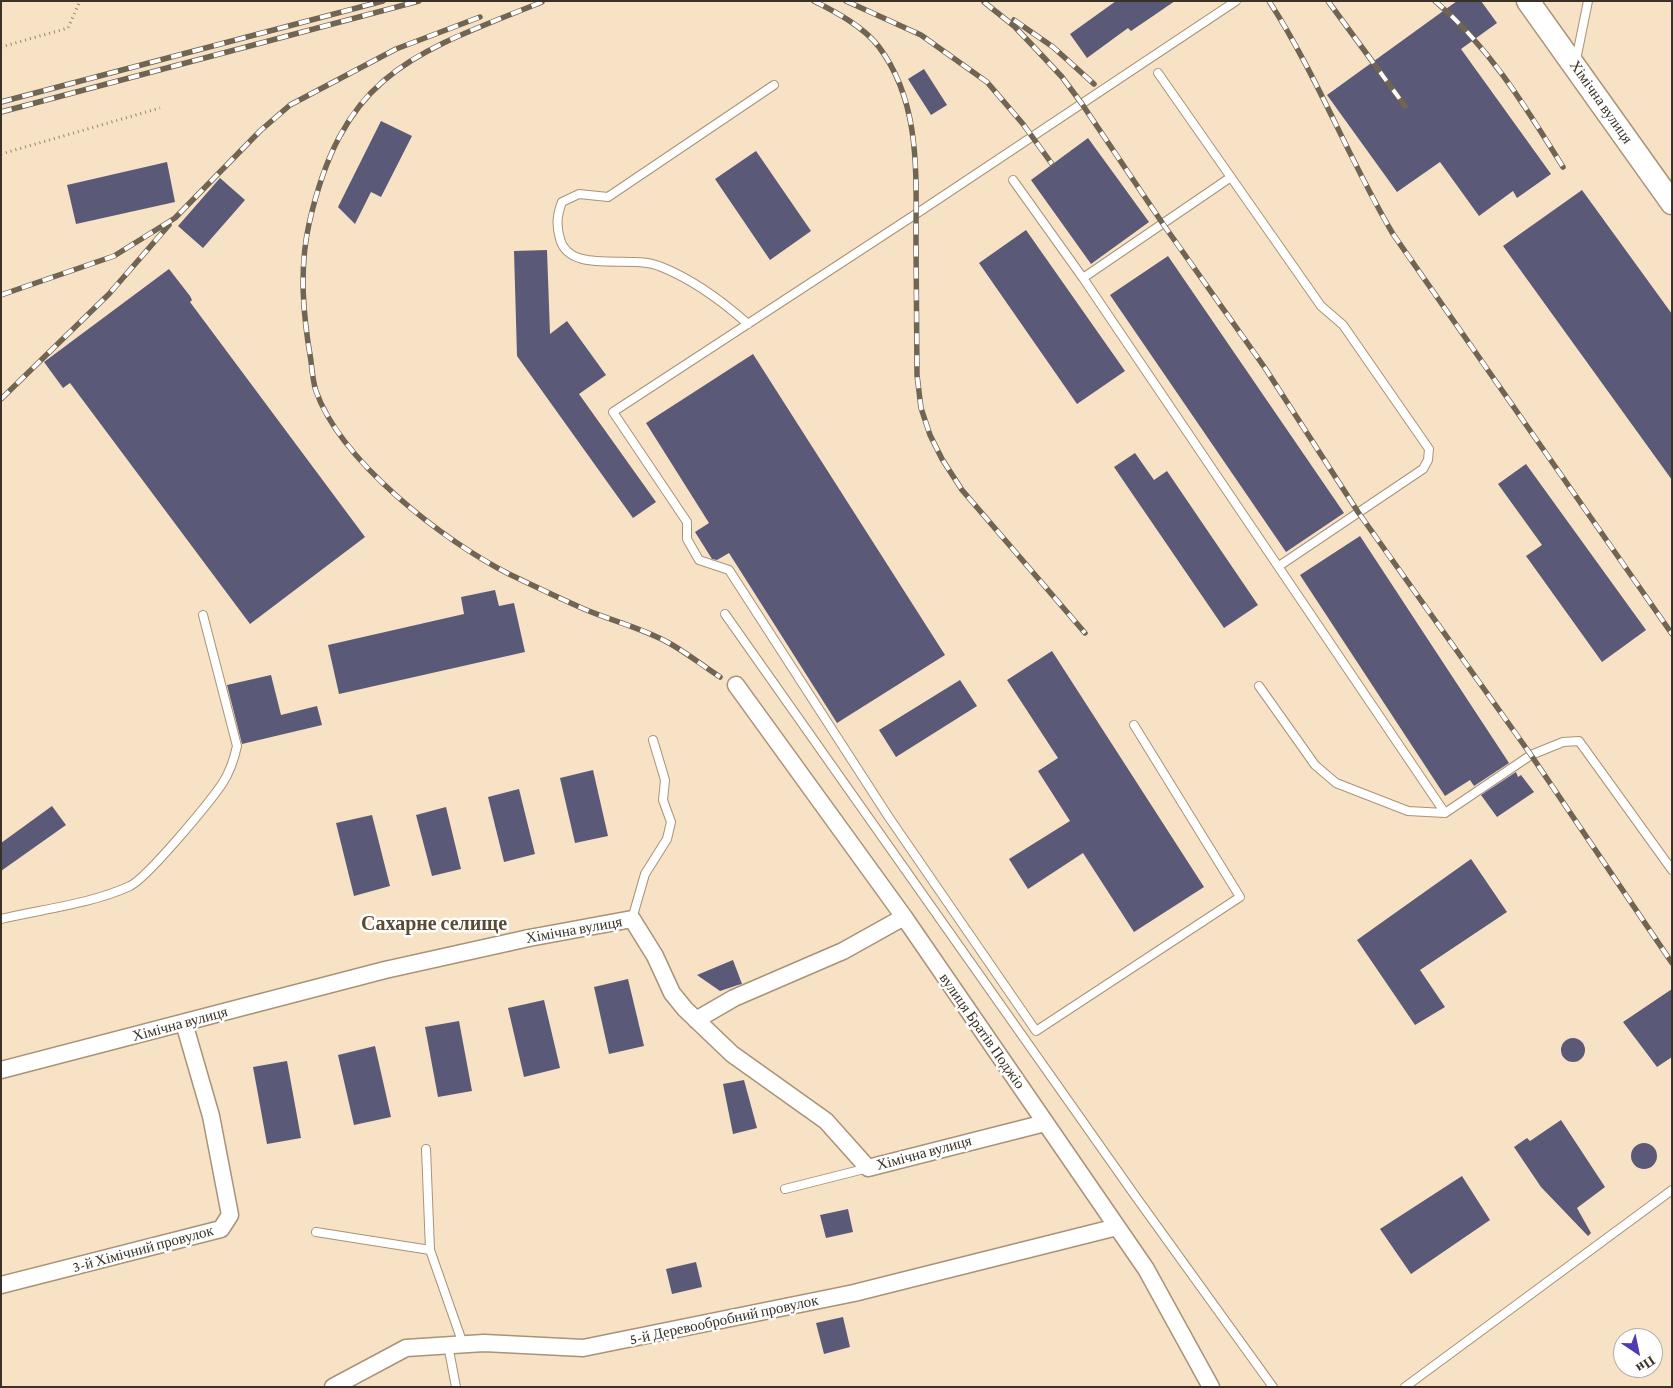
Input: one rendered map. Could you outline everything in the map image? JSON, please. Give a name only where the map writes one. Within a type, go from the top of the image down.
[{"type":"main road","name":"Хімічна вулиця","points":[[1528,1],[1672,203]]},
{"type":"street","name":"вулиця Братів Поджіо","points":[[736,685],[904,918],[1146,1269],[1211,1387]]},
{"type":"street","points":[[696,1020],[734,998],[843,951],[904,918]]},
{"type":"street","name":"Хімічна вулиця","points":[[1,1070],[395,968],[529,938],[632,919],[655,956],[672,993],[696,1020],[732,1054],[826,1121],[868,1168],[1045,1122]]},
{"type":"street","name":"3-й Хімічний провулок","points":[[1,1285],[221,1229],[230,1215],[211,1116],[184,1023]]},
{"type":"street","name":"5-й Деревообробний провулок","points":[[333,1387],[406,1348],[484,1343],[583,1348],[854,1293],[1117,1227]]},
{"type":"lane","points":[[1134,726],[1240,897],[1036,1031],[888,816],[729,570],[699,560],[687,539],[687,522],[613,412],[1236,1]]},
{"type":"lane","points":[[1575,65],[1588,1]]},
{"type":"lane","points":[[1158,73],[1321,306],[1343,325],[1429,449],[1428,460],[1423,469],[1279,566]]},
{"type":"lane","points":[[748,324],[710,292],[658,266],[620,260],[577,259],[562,248],[557,231],[557,214],[562,202],[579,194],[608,197],[774,85]]},
{"type":"lane","points":[[1083,278],[1231,177]]},
{"type":"lane","points":[[1014,180],[1083,278],[1445,813]]},
{"type":"lane","points":[[725,614],[1136,1197],[1274,1387]]},
{"type":"lane","points":[[1,919],[95,897],[131,885],[148,872],[221,785],[234,763],[238,746],[202,615]]},
{"type":"lane","points":[[1259,686],[1316,765],[1336,783],[1408,811],[1445,813],[1531,756],[1563,742],[1579,741],[1672,870]]},
{"type":"lane","points":[[632,919],[645,874],[667,839],[670,822],[663,800],[665,780],[653,740]]},
{"type":"lane","points":[[426,1149],[430,1250],[455,1345],[456,1387]]},
{"type":"lane","points":[[785,1189],[868,1168]]},
{"type":"lane","points":[[1405,1387],[1672,1190]]},
{"type":"lane","points":[[316,1232],[430,1250]]},
{"type":"path","points":[[1,47],[68,28],[80,1]]},
{"type":"path","points":[[1,154],[160,108]]},
{"type":"building","points":[[1116,1],[1175,1],[1131,31],[1128,28],[1087,58],[1070,34]]},
{"type":"building","points":[[1457,1],[1481,1],[1497,23],[1461,49],[1551,174],[1517,198],[1513,191],[1479,216],[1440,162],[1397,192],[1327,95]]},
{"type":"building","points":[[924,69],[947,105],[931,115],[908,79]]},
{"type":"building","points":[[381,121],[412,136],[381,197],[371,192],[355,224],[338,207]]},
{"type":"building","points":[[1088,138],[1149,222],[1091,264],[1031,180]]},
{"type":"building","points":[[756,151],[811,231],[770,260],[715,179]]},
{"type":"building","points":[[167,162],[175,202],[76,224],[67,185]]},
{"type":"building","points":[[220,178],[245,200],[203,248],[178,226]]},
{"type":"building","points":[[1582,190],[1672,314],[1672,480],[1503,246]]},
{"type":"building","points":[[1026,230],[1125,371],[1077,404],[979,263]]},
{"type":"building","points":[[547,250],[550,334],[567,321],[606,375],[579,394],[656,502],[633,518],[517,356],[514,251]]},
{"type":"building","points":[[1168,256],[1344,513],[1286,552],[1110,295]]},
{"type":"building","points":[[169,269],[190,296],[192,300],[190,302],[365,537],[250,624],[70,383],[63,388],[44,362]]},
{"type":"building","points":[[753,354],[945,655],[837,723],[729,553],[717,560],[712,559],[695,532],[709,523],[646,423]]},
{"type":"building","points":[[1135,453],[1154,480],[1167,471],[1258,605],[1224,628],[1114,467]]},
{"type":"building","points":[[1526,464],[1646,630],[1602,662],[1526,556],[1542,545],[1498,484]]},
{"type":"building","points":[[1360,536],[1509,763],[1474,786],[1470,780],[1445,796],[1300,575]]},
{"type":"building","points":[[495,590],[499,606],[514,603],[525,652],[339,694],[328,645],[464,614],[461,597]]},
{"type":"building","points":[[1052,651],[1204,887],[1134,932],[1083,853],[1028,889],[1009,859],[1070,821],[1038,771],[1058,758],[1007,680]]},
{"type":"building","points":[[271,675],[281,715],[317,706],[322,725],[242,744],[227,685]]},
{"type":"building","points":[[960,680],[977,706],[896,757],[879,730]]},
{"type":"building","points":[[593,770],[608,836],[575,843],[560,778]]},
{"type":"building","points":[[1516,772],[1518,777],[1521,775],[1534,792],[1497,817],[1481,795]]},
{"type":"building","points":[[519,789],[535,854],[504,862],[488,797]]},
{"type":"building","points":[[52,806],[66,825],[1,871],[1,843]]},
{"type":"building","points":[[446,807],[461,869],[432,876],[416,815]]},
{"type":"building","points":[[372,815],[390,886],[354,896],[336,823]]},
{"type":"building","points":[[1471,859],[1507,912],[1420,970],[1445,1007],[1415,1025],[1357,940]]},
{"type":"building","points":[[733,960],[742,984],[720,991],[697,975]]},
{"type":"building","points":[[628,979],[644,1046],[609,1054],[594,987]]},
{"type":"building","points":[[1672,989],[1672,1057],[1657,1067],[1623,1022]]},
{"type":"building","points":[[544,1000],[560,1068],[524,1077],[508,1008]]},
{"type":"building","points":[[459,1021],[472,1091],[438,1097],[425,1027]]},
{"type":"building","points":[[1573,1038],[1582,1041],[1585,1050],[1582,1059],[1573,1062],[1564,1059],[1561,1050],[1564,1041]]},
{"type":"building","points":[[375,1046],[391,1117],[354,1125],[338,1055]]},
{"type":"building","points":[[287,1061],[301,1138],[267,1144],[253,1067]]},
{"type":"building","points":[[744,1080],[757,1128],[733,1134],[723,1084]]},
{"type":"building","points":[[1561,1120],[1605,1187],[1577,1208],[1591,1233],[1588,1236],[1541,1187],[1514,1147],[1527,1138],[1530,1141]]},
{"type":"building","points":[[1644,1143],[1653,1147],[1657,1156],[1653,1165],[1644,1169],[1635,1165],[1631,1156],[1635,1147]]},
{"type":"building","points":[[1462,1176],[1490,1220],[1411,1274],[1380,1229]]},
{"type":"building","points":[[848,1209],[853,1232],[826,1238],[820,1215]]},
{"type":"building","points":[[696,1262],[702,1287],[672,1294],[666,1269]]},
{"type":"building","points":[[843,1317],[850,1347],[824,1354],[816,1323]]},
{"type":"railway","points":[[1,102],[383,1]]},
{"type":"railway","points":[[1,112],[419,1]]},
{"type":"railway","points":[[814,1],[858,27],[879,47],[893,69],[909,115],[913,140],[916,190],[917,375],[921,408],[930,435],[942,459],[962,490],[1085,633]]},
{"type":"railway","points":[[846,1],[921,35],[987,82],[1023,124],[1052,164]]},
{"type":"railway","points":[[1269,1],[1302,58],[1361,176],[1393,234],[1672,634]]},
{"type":"railway","points":[[1328,1],[1405,106]]},
{"type":"railway","points":[[1435,1],[1455,19],[1490,58],[1535,122],[1563,167]]},
{"type":"railway","points":[[542,2],[455,38],[420,56],[389,76],[363,102],[341,133],[323,174],[309,224],[304,258],[304,309],[315,388],[329,418],[348,445],[371,471],[398,497],[455,541],[483,560],[546,592],[669,643],[720,677]]},
{"type":"railway","points":[[984,2],[1014,26],[1062,77],[1082,104],[1163,224],[1265,368],[1358,512],[1531,755],[1672,963]]},
{"type":"railway","points":[[1,295],[114,256],[175,218],[260,131],[290,105],[396,49],[480,17]]},
{"type":"railway","points":[[1014,20],[1053,47],[1094,84]]},
{"type":"railway","points":[[1,399],[109,294],[169,225]]},
{"type":"district","name":"Сахарне селище","points":[[434,924]]}]
